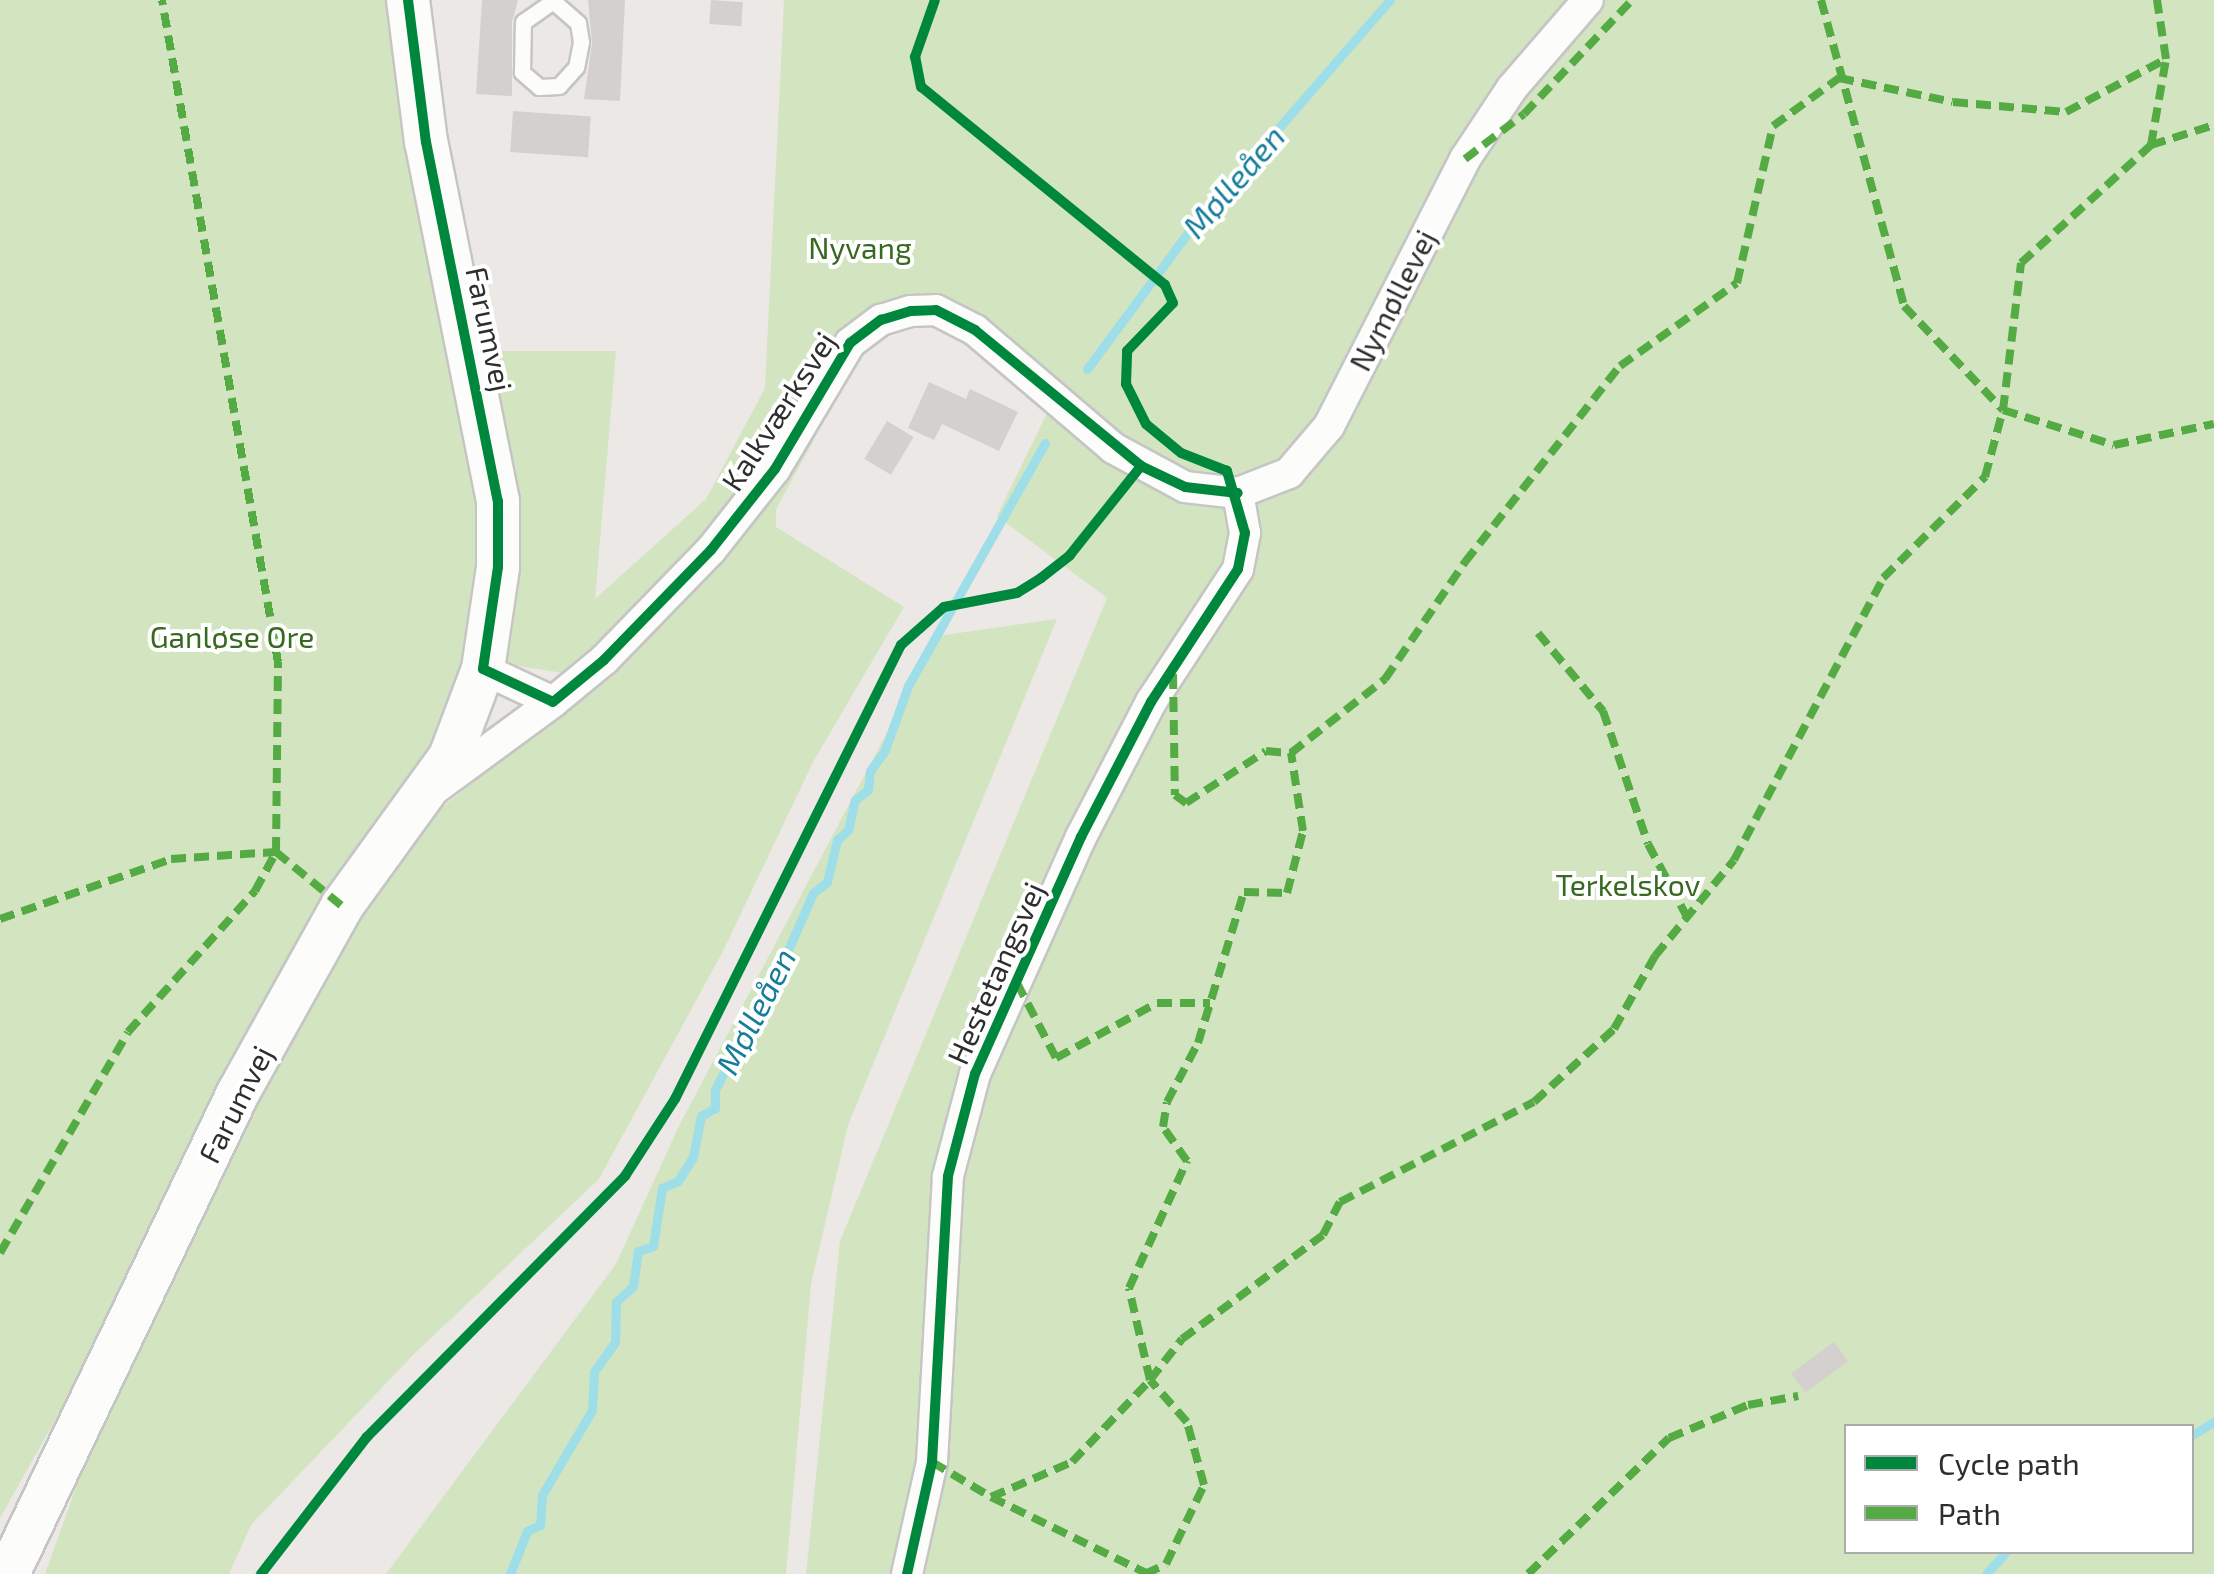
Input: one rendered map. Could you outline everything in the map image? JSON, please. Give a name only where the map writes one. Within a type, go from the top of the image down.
[{"type":"street","name":"Farumvej","points":[[8,1574],[305,967],[429,792],[463,731],[483,669],[497,584],[498,501],[426,142],[408,0]]},
{"type":"street","name":"Nymøllevej","points":[[1141,466],[1186,487],[1238,494],[1290,473],[1312,451],[1465,159],[1512,88],[1588,0]]},
{"type":"street","name":"Kalkværksvej","points":[[429,792],[553,702],[643,624],[711,550],[775,469],[850,343],[893,316],[936,310],[975,330],[1141,466]]},
{"type":"street","name":"Hestetangsvej","points":[[907,1574],[932,1462],[948,1176],[976,1074],[1107,786],[1151,702],[1238,569],[1245,534],[1238,494]]},
{"type":"street","points":[[483,669],[553,702]]},
{"type":"lane","points":[[554,1],[578,23],[581,42],[576,67],[559,86],[538,88],[522,72],[523,22],[554,1]]},
{"type":"green space","points":[[0,0],[420,0],[448,188],[489,351],[616,351],[595,599],[706,499],[765,388],[784,0],[2214,0],[2214,1574],[806,1574],[840,1241],[1107,598],[997,516],[1049,409],[978,351],[943,329],[915,324],[888,330],[863,350],[776,509],[776,527],[904,607],[813,762],[724,949],[599,1179],[414,1354],[251,1525],[229,1574],[45,1574],[116,1376],[309,986],[434,814],[602,679],[468,658],[445,728],[0,1518]]},
{"type":"green space","points":[[1057,619],[848,1125],[811,1284],[786,1574],[386,1574],[616,1264],[679,1126],[938,636]]},
{"type":"building","points":[[482,0],[518,0],[512,22],[512,96],[476,94]]},
{"type":"building","points":[[588,0],[625,0],[620,101],[584,99],[592,44]]},
{"type":"building","points":[[711,0],[743,2],[741,26],[709,24]]},
{"type":"building","points":[[513,111],[591,116],[588,157],[510,152]]},
{"type":"building","points":[[929,382],[966,399],[970,389],[1018,412],[999,451],[942,424],[934,440],[908,428]]},
{"type":"building","points":[[887,421],[914,437],[891,475],[864,459]]},
{"type":"building","points":[[1834,1342],[1848,1361],[1805,1393],[1791,1373]]},
{"type":"waterway","name":"Mølleåen","points":[[1087,369],[1189,231],[1225,201],[1235,178],[1390,0]]},
{"type":"waterway","name":"Mølleåen","points":[[510,1574],[527,1531],[540,1525],[542,1495],[592,1410],[594,1372],[615,1342],[616,1302],[633,1286],[638,1251],[653,1246],[662,1188],[678,1181],[693,1157],[701,1116],[715,1108],[715,1090],[735,1049],[752,1032],[813,893],[827,882],[837,840],[848,830],[855,800],[868,790],[870,771],[885,750],[908,686],[1045,443]]},
{"type":"waterway","points":[[2194,1434],[2214,1422]]},
{"type":"waterway","points":[[1986,1574],[2004,1554]]},
{"type":"marked path","points":[[0,1253],[128,1032],[255,891],[276,852],[278,662],[162,0]]},
{"type":"marked path","points":[[1465,159],[1524,114],[1632,0]]},
{"type":"marked path","points":[[1821,0],[1904,306],[2003,410],[2114,445],[2214,424]]},
{"type":"marked path","points":[[932,1462],[991,1497],[1072,1462],[1150,1380],[1129,1288],[1187,1161],[1163,1127],[1167,1102],[1198,1043],[1244,892],[1287,893],[1303,831],[1291,753],[1385,679],[1465,562],[1620,366],[1737,283],[1773,126],[1839,78],[1953,102],[2066,112],[2166,59],[2157,0]]},
{"type":"marked path","points":[[1145,1574],[1166,1564],[1204,1485],[1187,1422],[1150,1380],[1182,1339],[1323,1235],[1340,1202],[1534,1102],[1614,1029],[1655,956],[1734,860],[1883,578],[1985,477],[2003,410],[2021,263],[2151,145],[2166,59]]},
{"type":"marked path","points":[[2151,145],[2214,125]]},
{"type":"marked path","points":[[1538,633],[1603,711],[1648,844],[1687,917]]},
{"type":"marked path","points":[[1173,674],[1175,795],[1186,803],[1266,751],[1291,753]]},
{"type":"marked path","points":[[0,919],[171,859],[276,852],[342,906]]},
{"type":"marked path","points":[[1017,983],[1056,1058],[1157,1003],[1210,1003]]},
{"type":"marked path","points":[[1528,1574],[1669,1438],[1748,1405],[1798,1396]]},
{"type":"marked path","points":[[991,1497],[1146,1573]]},
{"type":"cycle path","points":[[408,0],[426,142],[498,501],[498,567],[483,669],[553,702],[604,660],[711,550],[775,469],[850,343],[881,320],[911,311],[936,310],[975,330],[1141,466],[1185,487],[1238,493]]},
{"type":"cycle path","points":[[907,1574],[932,1462],[948,1176],[975,1074],[1081,837],[1151,702],[1238,569],[1245,533],[1227,471],[1181,453],[1146,424],[1126,384],[1127,351],[1173,303],[1165,285],[921,87],[915,57],[935,0]]},
{"type":"cycle path","points":[[261,1574],[367,1437],[625,1176],[675,1099],[901,645],[944,607],[1017,593],[1041,578],[1070,555],[1141,466]]},
{"type":"park label","name":"Nyvang","points":[[860,247]]},
{"type":"park label","name":"Ganløse Ore","points":[[232,636]]},
{"type":"park label","name":"Terkelskov","points":[[1628,884]]}]
